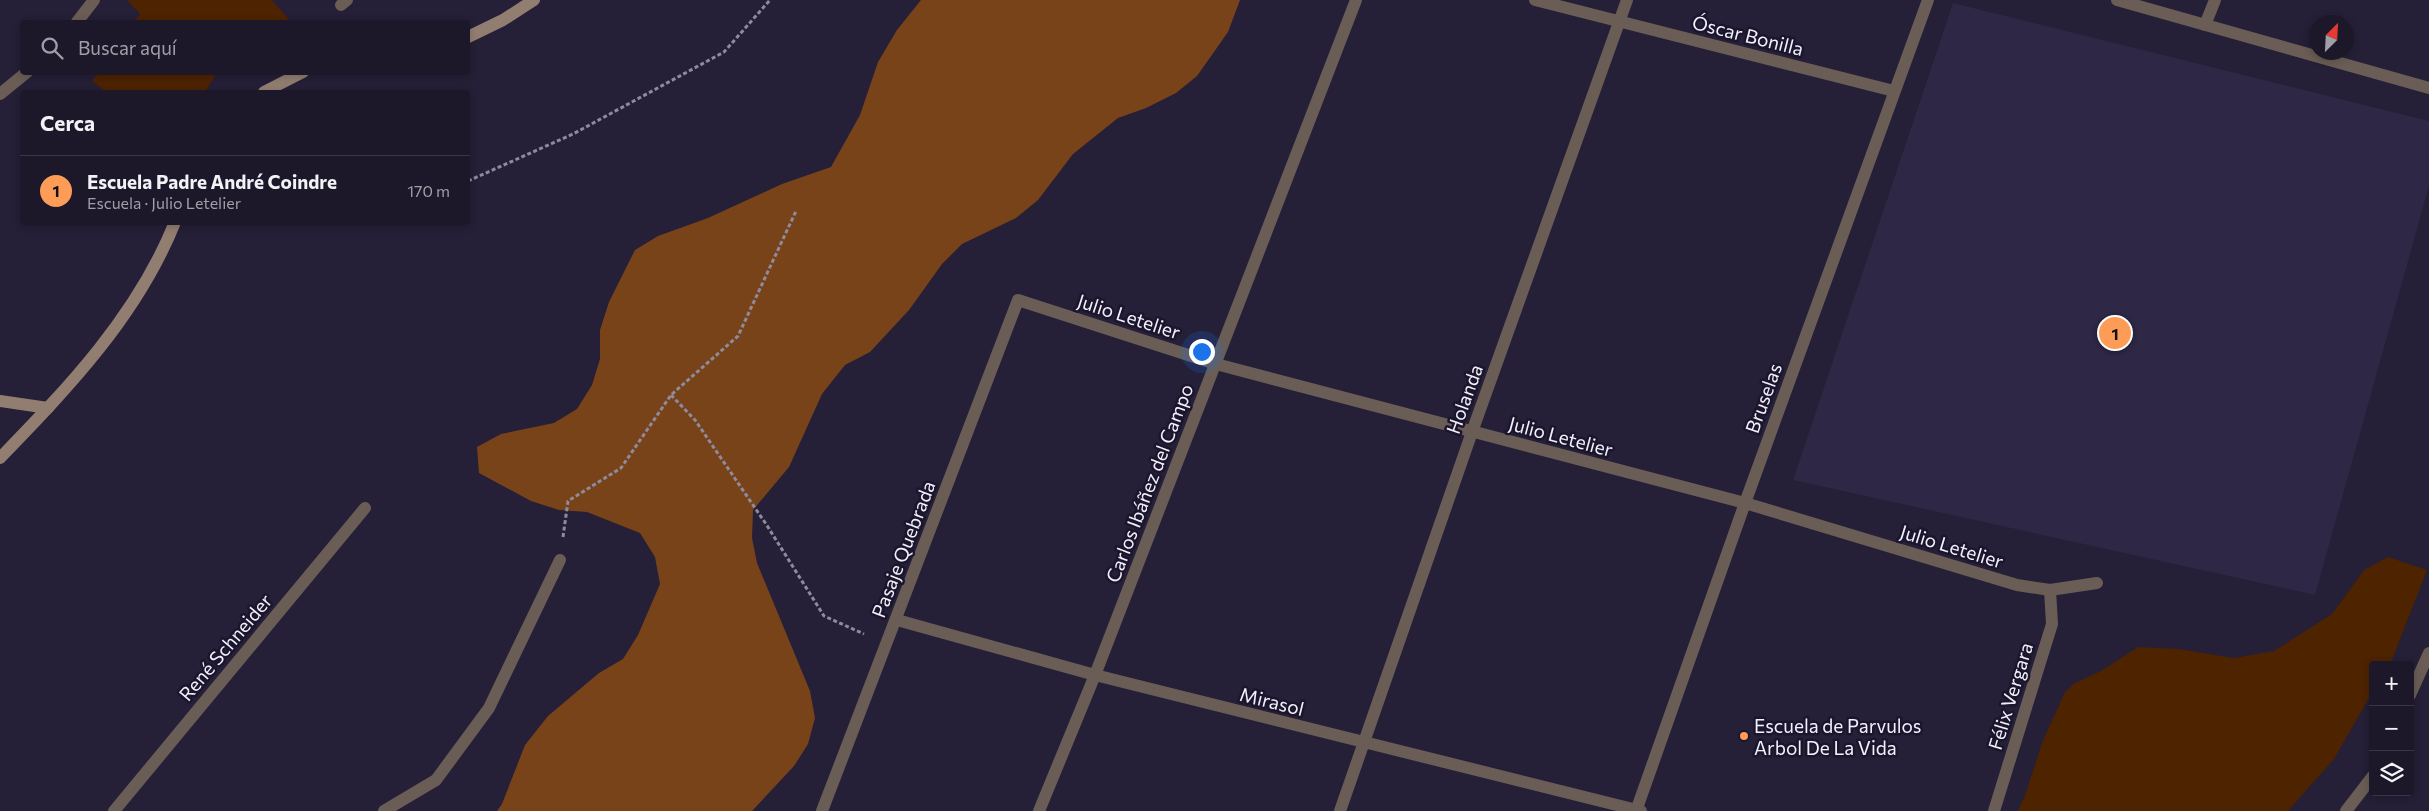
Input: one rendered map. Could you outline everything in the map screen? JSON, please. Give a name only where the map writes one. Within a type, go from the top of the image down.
[{"type":"street","points":[[79,20],[94,0]]},
{"type":"street","points":[[470,36],[504,20],[534,0]]},
{"type":"street","name":"Carlos Ibáñez del Campo","points":[[1039,811],[1095,675],[1356,0]]},
{"type":"street","name":"Óscar Bonilla","points":[[1535,0],[1894,91]]},
{"type":"street","name":"Holanda","points":[[1340,811],[1472,432],[1627,0]]},
{"type":"street","name":"Bruselas","points":[[1638,811],[1745,503],[1928,0]]},
{"type":"street","points":[[2117,0],[2429,88]]},
{"type":"street","points":[[2205,25],[2214,0]]},
{"type":"street","points":[[0,94],[23,75]]},
{"type":"street","points":[[268,90],[298,75]]},
{"type":"street","points":[[0,458],[48,408],[103,345],[130,306],[154,266],[174,225]]},
{"type":"street","name":"Julio Letelier","points":[[1018,300],[1216,364],[1745,503],[2017,585],[2050,590],[2098,583]]},
{"type":"street","name":"Pasaje Quebrada","points":[[822,811],[1018,300]]},
{"type":"street","points":[[0,401],[48,408]]},
{"type":"street","name":"René Schneider","points":[[114,811],[365,508]]},
{"type":"street","points":[[384,811],[436,780],[489,708],[560,560]]},
{"type":"street","name":"Félix Vergara","points":[[1994,811],[2052,624],[2050,590]]},
{"type":"street","name":"Mirasol","points":[[896,620],[1095,675],[1638,811]]},
{"type":"street","points":[[2414,686],[2429,653]]},
{"type":"street","points":[[2346,811],[2369,781]]},
{"type":"path","points":[[470,180],[573,134],[724,52],[770,0]]},
{"type":"path","points":[[560,560],[568,500],[621,468],[671,395],[738,336],[796,211]]},
{"type":"path","points":[[671,395],[696,420],[766,524],[824,616],[887,644]]},
{"type":"shaded area","points":[[127,0],[272,0],[289,20],[136,20],[140,14]]},
{"type":"shaded area","points":[[921,0],[1240,0],[1228,32],[1197,76],[1176,93],[1146,108],[1118,118],[1073,154],[1038,200],[1016,218],[962,244],[942,264],[909,310],[870,352],[845,365],[822,394],[789,467],[753,510],[752,538],[757,563],[810,691],[815,718],[808,744],[794,766],[752,811],[497,811],[502,804],[525,745],[548,716],[599,673],[623,659],[638,635],[660,584],[655,557],[640,533],[587,512],[559,510],[531,501],[479,473],[477,447],[501,434],[554,423],[577,409],[592,385],[600,359],[600,330],[609,302],[635,250],[658,236],[708,218],[782,184],[831,167],[860,115],[878,62],[897,30]]},
{"type":"shaded area","points":[[1953,3],[2429,121],[2429,186],[2315,595],[1793,480]]},
{"type":"shaded area","points":[[96,75],[215,75],[206,90],[104,90],[92,81]]},
{"type":"shaded area","points":[[2388,557],[2427,570],[2392,661],[2369,661],[2369,698],[2334,759],[2288,811],[2018,811],[2043,740],[2065,692],[2075,683],[2101,671],[2138,647],[2179,649],[2234,658],[2274,651],[2332,614],[2364,570]]},
{"type":"place","name":"Escuela Padre André Coindre","points":[[2115,333]]},
{"type":"place","name":"Escuela de Parvulos Arbol De La Vida","points":[[1744,736]]}]
